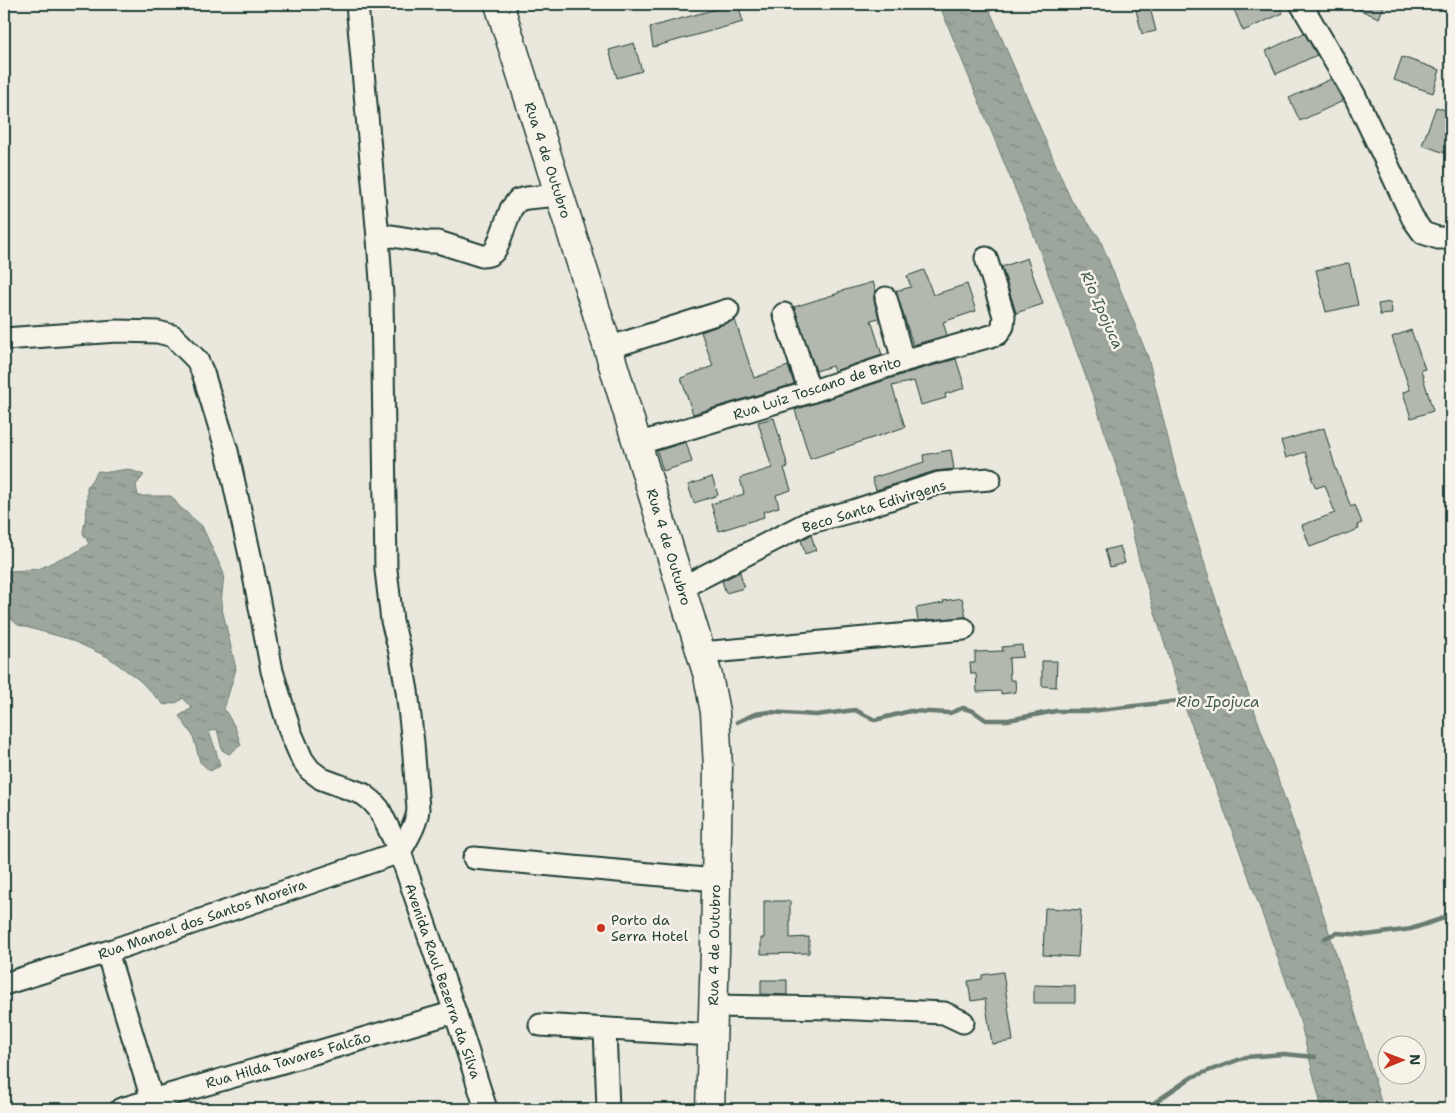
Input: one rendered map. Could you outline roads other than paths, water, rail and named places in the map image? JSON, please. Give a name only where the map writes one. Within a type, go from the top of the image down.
[{"type":"main road","name":"Rua 4 de Outubro","points":[[499,4],[608,348],[708,676],[715,712],[718,768],[716,951],[710,1109]]},
{"type":"street","points":[[357,4],[378,238],[382,316],[386,570],[392,621],[407,691],[418,809],[418,816],[400,852]]},
{"type":"street","points":[[1300,4],[1354,94],[1412,219],[1423,233],[1438,238],[1451,238]]},
{"type":"street","points":[[378,238],[392,236],[438,242],[482,256],[489,256],[494,253],[511,209],[518,200],[559,195]]},
{"type":"street","name":"Rua Luiz Toscano de Brito","points":[[637,444],[810,392],[903,361],[998,334],[1003,326],[1004,316],[986,258]]},
{"type":"street","points":[[886,298],[903,361]]},
{"type":"street","points":[[608,348],[728,310]]},
{"type":"street","points":[[784,314],[810,392]]},
{"type":"street","name":"Avenida Raul Bezerra da Silva","points":[[4,339],[118,331],[158,332],[173,336],[197,360],[203,373],[227,451],[251,560],[272,671],[290,730],[302,759],[310,770],[322,779],[363,794],[379,809],[400,852],[486,1109]]},
{"type":"street","name":"Beco Santa Edivirgens","points":[[681,588],[807,523],[853,511],[939,484],[990,480]]},
{"type":"street","points":[[701,653],[964,629]]},
{"type":"street","name":"Rua Manoel dos Santos Moreira","points":[[4,984],[107,952],[400,852]]},
{"type":"street","points":[[474,858],[716,880]]},
{"type":"street","points":[[107,952],[154,1104]]},
{"type":"street","points":[[713,1006],[835,1008],[944,1013],[962,1022]]},
{"type":"street","name":"Rua Hilda Tavares Falcão","points":[[121,1109],[154,1104],[455,1012]]},
{"type":"street","points":[[540,1025],[712,1035]]},
{"type":"street","points":[[604,1029],[608,1109]]},
{"type":"water","name":"Rio Ipojuca","points":[[939,4],[987,4],[1071,200],[1099,237],[1148,357],[1174,463],[1214,594],[1303,851],[1356,1016],[1383,1109],[1322,1109],[1299,1017],[1236,841],[1182,700],[1139,561],[1121,481],[1094,399],[1035,238]]},
{"type":"water","points":[[128,469],[144,475],[136,485],[138,496],[171,496],[180,507],[202,526],[224,574],[221,604],[236,669],[224,709],[235,727],[241,745],[229,754],[222,750],[217,729],[209,732],[220,766],[210,771],[200,762],[193,736],[179,716],[192,708],[183,698],[178,702],[164,705],[139,680],[108,657],[69,639],[18,625],[4,613],[4,570],[39,569],[61,558],[70,556],[89,544],[83,533],[87,508],[87,487],[98,471],[109,472]]},
{"type":"waterway","points":[[737,722],[755,714],[769,712],[816,715],[855,710],[875,720],[910,711],[950,713],[963,708],[973,711],[986,720],[1008,720],[1056,711],[1091,711],[1187,700]]},
{"type":"waterway","points":[[1325,938],[1336,933],[1367,935],[1411,929],[1441,919],[1451,913]]},
{"type":"waterway","points":[[1145,1109],[1192,1077],[1246,1057],[1284,1054],[1315,1057]]},
{"type":"place","name":"Porto da Serra Hotel","points":[[601,928]]}]
